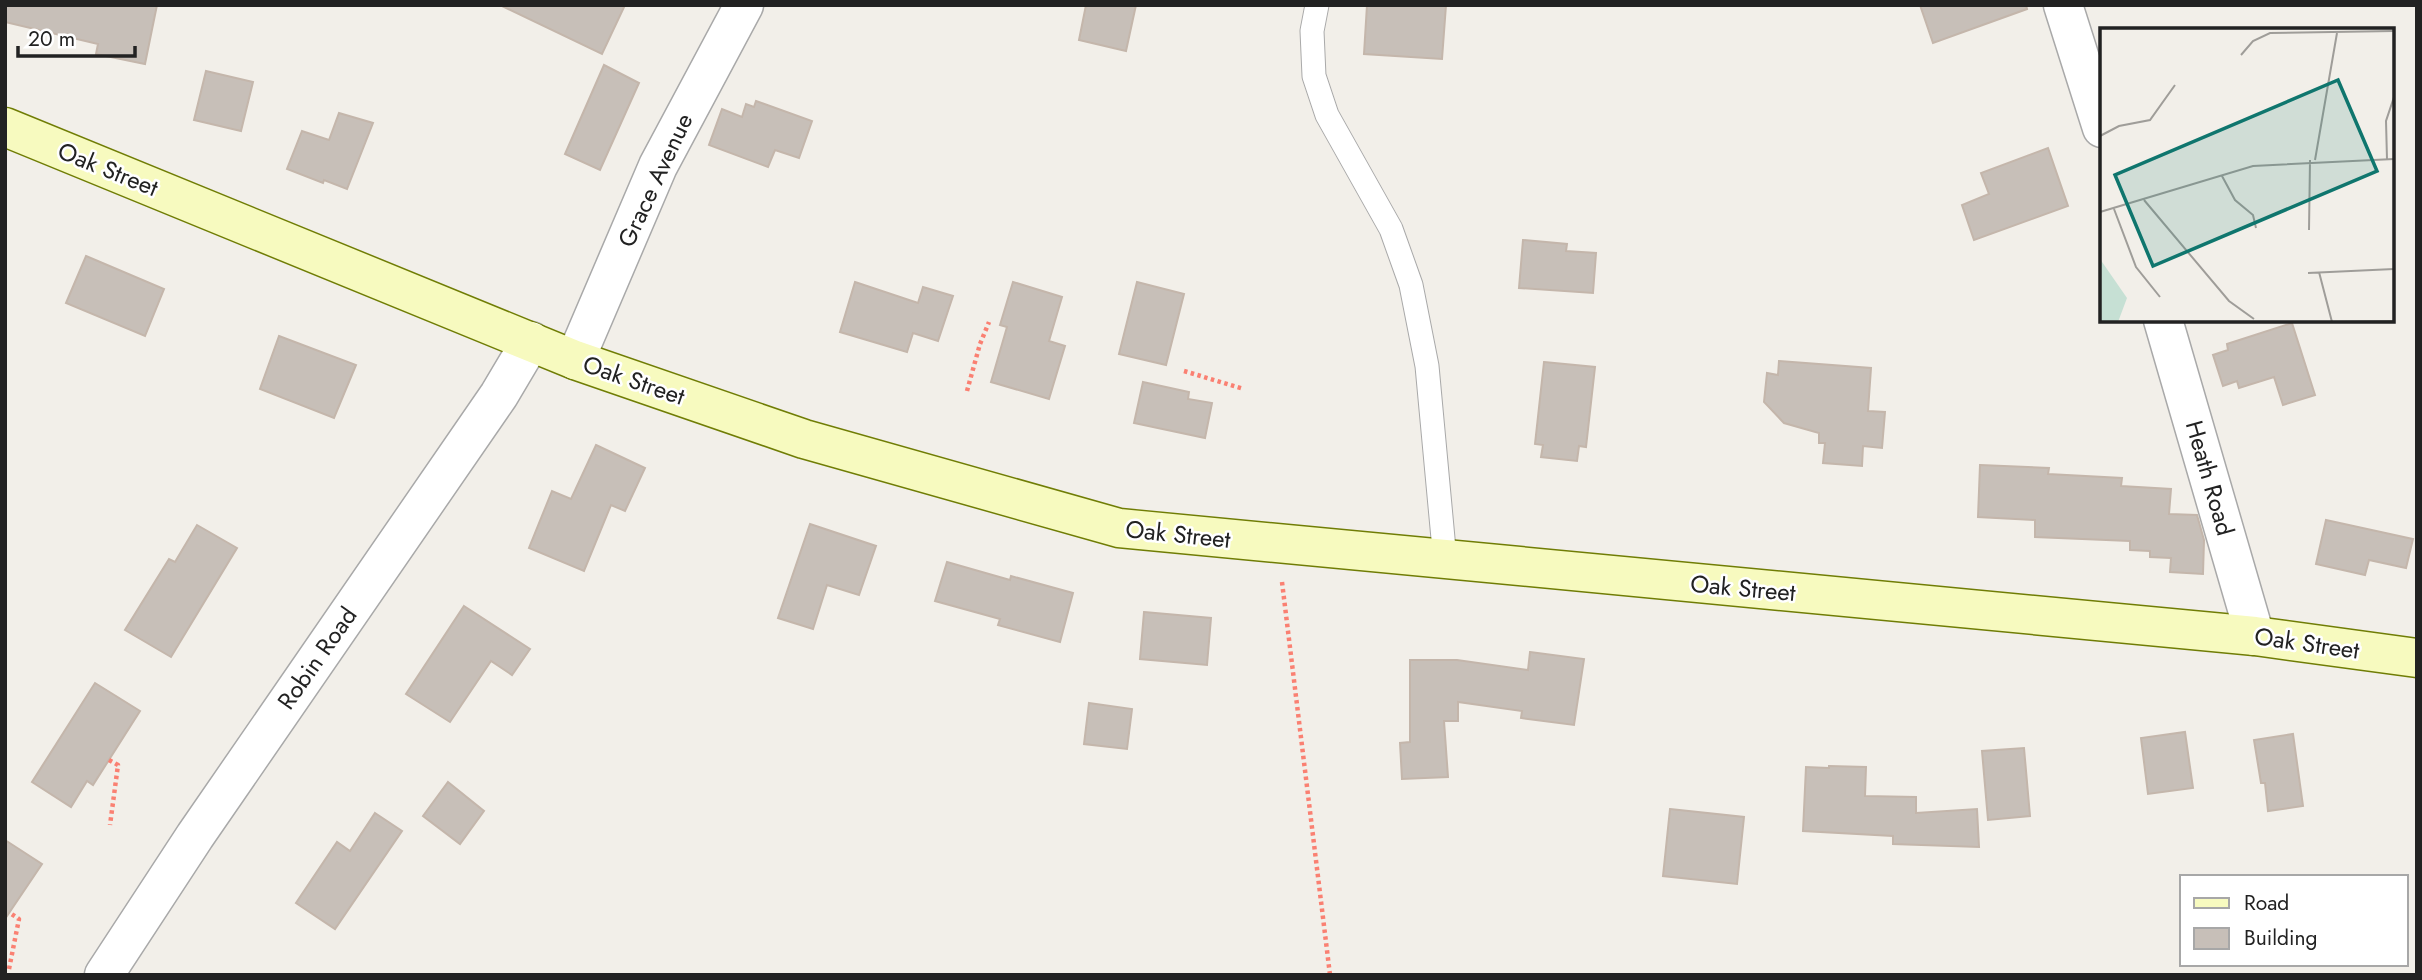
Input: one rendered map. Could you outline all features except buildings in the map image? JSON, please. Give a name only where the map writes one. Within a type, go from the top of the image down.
[{"type":"street","name":"Grace Avenue","points":[[575,360],[658,166],[744,5]]},
{"type":"street","points":[[2063,5],[2100,122]]},
{"type":"street","name":"Oak Street","points":[[5,127],[575,360],[804,439],[1119,528],[2255,636],[2417,658]]},
{"type":"street","name":"Heath Road","points":[[2164,322],[2255,636]]},
{"type":"street","name":"Robin Road","points":[[104,975],[202,825],[499,395],[531,341]]},
{"type":"lane","points":[[1317,5],[1312,31],[1314,76],[1327,115],[1391,229],[1411,285],[1427,366],[1445,560]]},
{"type":"path","points":[[967,391],[989,322]]},
{"type":"path","points":[[1184,372],[1244,389]]},
{"type":"path","points":[[1277,543],[1330,975]]},
{"type":"path","points":[[109,760],[118,765],[110,825]]},
{"type":"path","points":[[9,969],[19,919],[10,912]]}]
